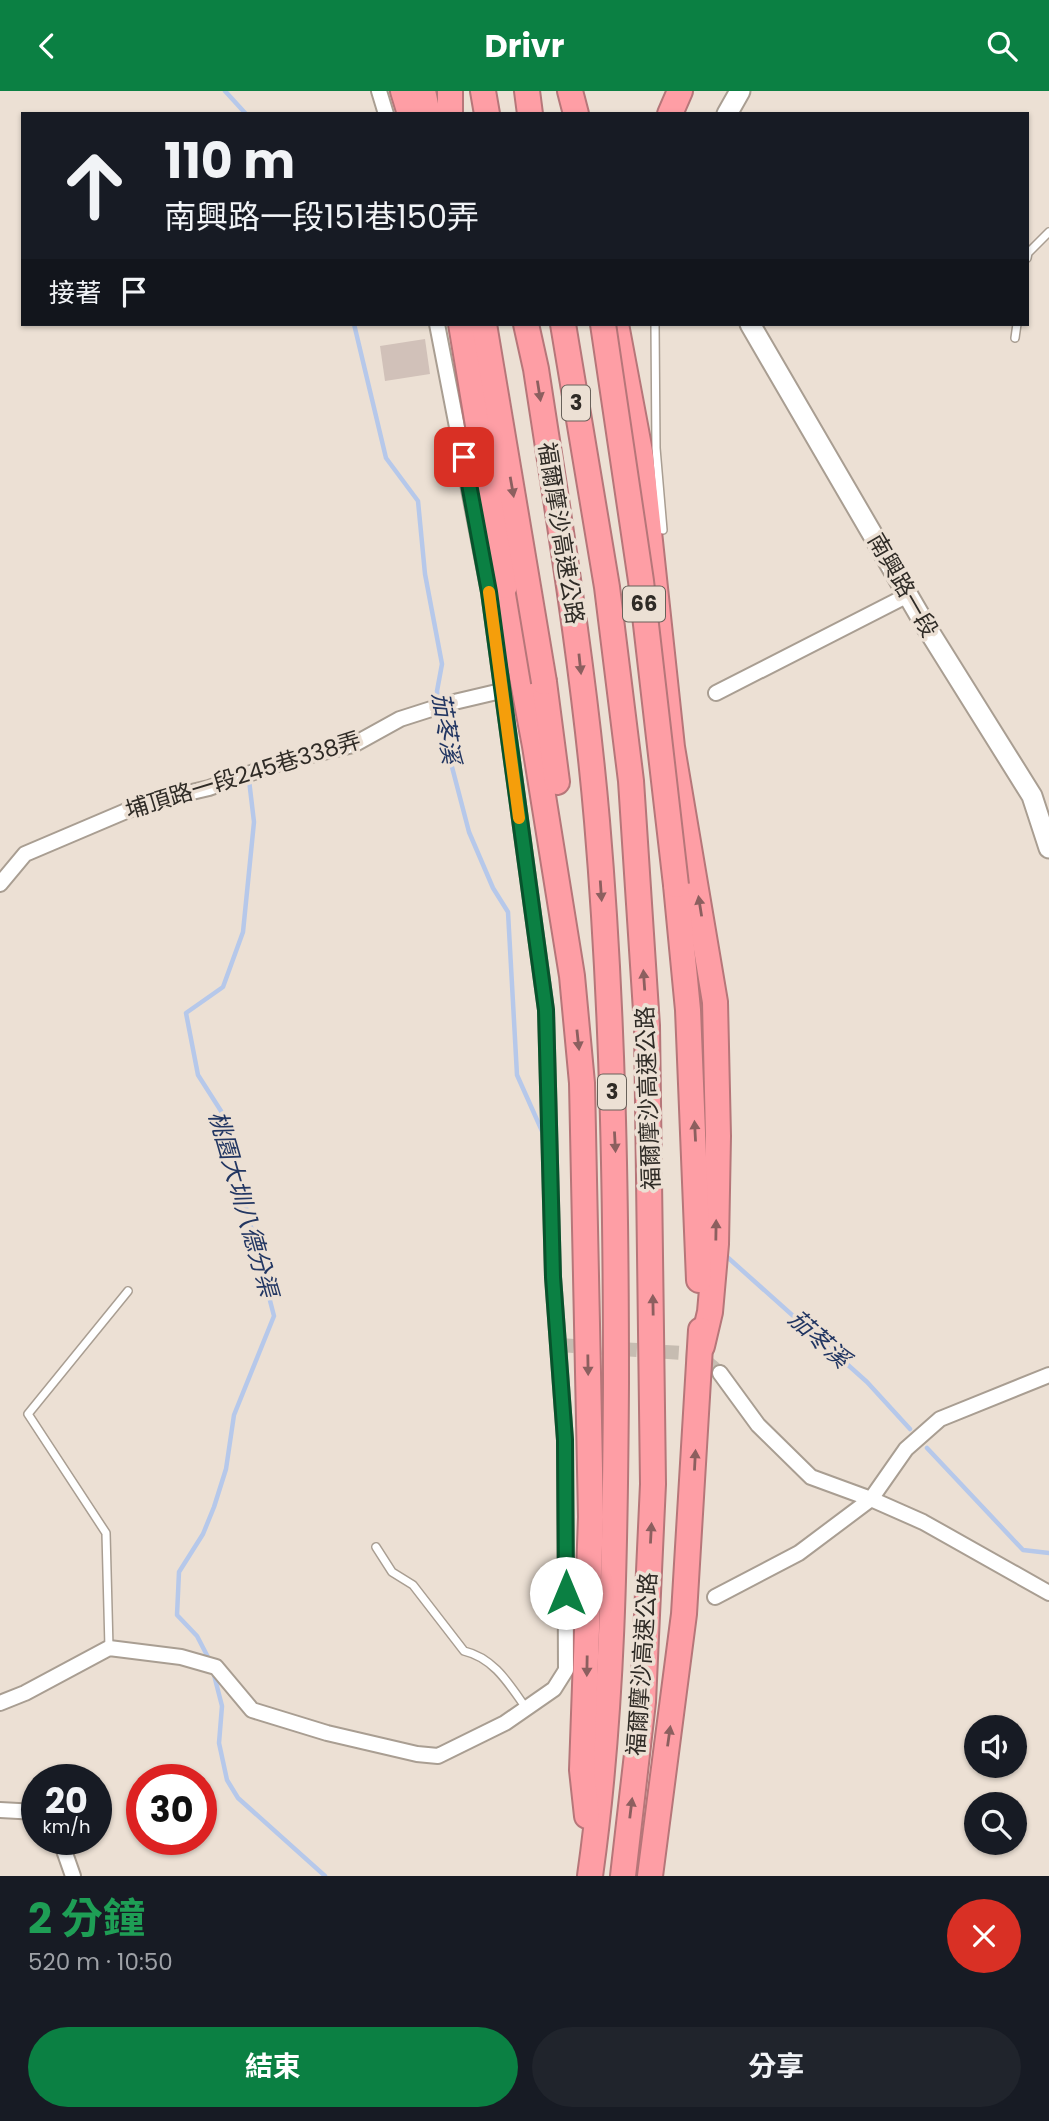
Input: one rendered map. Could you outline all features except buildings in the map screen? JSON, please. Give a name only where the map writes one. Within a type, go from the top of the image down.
[{"type":"highway","points":[[403,91],[409,112]]},
{"type":"highway","points":[[424,91],[428,112]]},
{"type":"highway","points":[[450,91],[450,112]]},
{"type":"highway","points":[[483,91],[486,112]]},
{"type":"highway","points":[[527,91],[530,112]]},
{"type":"highway","points":[[570,91],[577,112]]},
{"type":"highway","points":[[578,91],[578,112]]},
{"type":"highway","points":[[671,112],[680,91]]},
{"type":"highway","points":[[461,326],[535,745],[572,976]]},
{"type":"highway","points":[[484,326],[544,682],[565,851],[572,976],[582,1083],[586,1174],[591,1517],[582,1770],[591,1870]]},
{"type":"highway","name":"福爾摩沙高速公路","points":[[526,326],[536,369],[584,697],[597,823],[616,1168],[615,1513],[608,1690],[591,1870]]},
{"type":"highway","name":"福爾摩沙高速公路","points":[[564,326],[607,587],[631,781],[647,1026],[653,1484],[643,1702],[623,1876]]},
{"type":"highway","name":"66","points":[[603,326],[641,581],[676,885],[695,1129],[702,1346]]},
{"type":"highway","points":[[616,326],[641,457],[658,591],[672,747],[715,1002],[719,1136],[716,1244],[710,1312],[702,1346],[684,1614],[650,1876]]},
{"type":"highway","points":[[633,326],[641,457]]},
{"type":"street","points":[[379,91],[385,112]]},
{"type":"street","points":[[728,112],[740,91]]},
{"type":"street","points":[[0,1703],[25,1693],[109,1648],[211,1666],[252,1710],[327,1733],[416,1755],[438,1756],[505,1723],[554,1689],[566,1670],[565,1440],[553,1277],[546,1010],[484,563],[437,326]]},
{"type":"street","name":"南興路一段","points":[[751,326],[908,595],[1032,796],[1049,848]]},
{"type":"street","points":[[716,693],[908,595]]},
{"type":"street","name":"埔頂路一段245巷338弄","points":[[0,884],[25,854],[145,803],[209,788],[285,761],[353,745],[400,719],[501,691]]},
{"type":"street","points":[[720,1373],[758,1425],[811,1477],[923,1522],[1049,1593]]},
{"type":"street","points":[[715,1597],[799,1553],[871,1499],[906,1449],[940,1419],[1049,1375]]},
{"type":"street","points":[[0,1810],[21,1811]]},
{"type":"street","points":[[66,1855],[73,1876]]},
{"type":"lane","points":[[1029,252],[1049,232]]},
{"type":"lane","points":[[655,326],[656,448],[663,530]]},
{"type":"lane","points":[[1015,338],[1017,326]]},
{"type":"lane","points":[[109,1648],[106,1533],[28,1414],[128,1290]]},
{"type":"lane","points":[[376,1547],[393,1572],[413,1585],[464,1651],[477,1654],[496,1667],[526,1708]]},
{"type":"waterway","name":"茄苳溪","points":[[225,91],[244,112]]},
{"type":"waterway","name":"茄苳溪","points":[[354,326],[386,458],[418,501],[425,574],[442,664],[437,691],[440,721],[469,832],[493,888],[508,912],[517,1075],[542,1131]]},
{"type":"waterway","name":"桃園大圳八德分渠","points":[[211,1663],[197,1636],[177,1615],[179,1572],[203,1534],[214,1507],[226,1469],[234,1415],[274,1316],[221,1111],[198,1075],[186,1013],[223,987],[243,932],[254,822],[249,780]]},
{"type":"waterway","name":"茄苳溪","points":[[725,1255],[867,1382],[910,1429]]},
{"type":"waterway","name":"茄苳溪","points":[[927,1448],[1023,1550],[1049,1553]]},
{"type":"waterway","name":"桃園大圳八德分渠","points":[[213,1671],[222,1706],[219,1743],[227,1780],[238,1798],[325,1876]]},
{"type":"tunnel","points":[[560,1345],[697,1354],[720,1373]]},
{"type":"slow traffic","points":[[489,592],[519,818]]},
{"type":"route","points":[[464,457],[489,592],[546,1010],[553,1277],[565,1440],[566,1593]]}]
